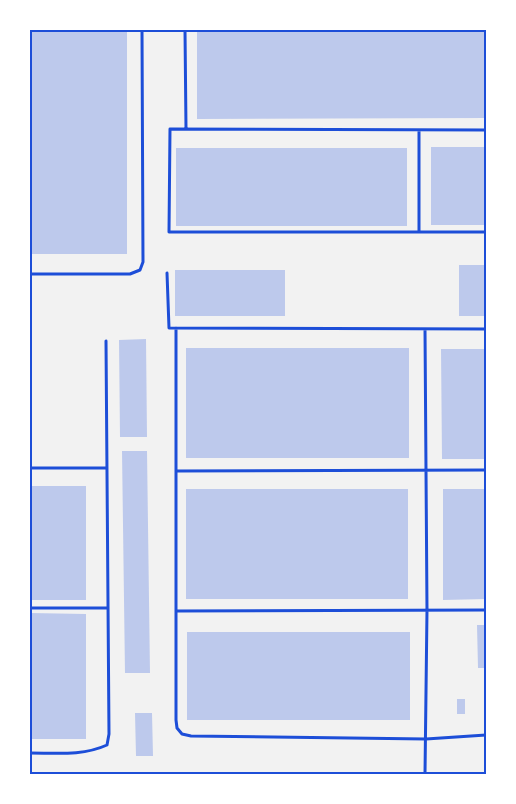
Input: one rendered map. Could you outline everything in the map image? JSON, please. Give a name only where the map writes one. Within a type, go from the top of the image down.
[{"type":"lane","points":[[30,274],[130,274],[140,270],[143,262],[142,30]]},
{"type":"lane","points":[[185,30],[186,129]]},
{"type":"lane","points":[[486,130],[170,129],[170,232],[486,232]]},
{"type":"lane","points":[[419,130],[419,232]]},
{"type":"lane","points":[[167,274],[169,328],[486,330]]},
{"type":"lane","points":[[176,328],[177,728],[182,734],[191,736],[426,739],[486,735]]},
{"type":"lane","points":[[425,329],[427,610],[425,774]]},
{"type":"lane","points":[[30,752],[80,753],[96,750],[107,745],[109,734],[106,341]]},
{"type":"lane","points":[[30,468],[106,468]]},
{"type":"lane","points":[[176,471],[486,470]]},
{"type":"lane","points":[[30,608],[108,608]]},
{"type":"lane","points":[[176,611],[486,610]]},
{"type":"building","points":[[30,30],[127,30],[127,254],[30,254]]},
{"type":"building","points":[[197,30],[486,30],[486,118],[197,119]]},
{"type":"building","points":[[431,147],[486,147],[486,225],[431,225]]},
{"type":"building","points":[[176,148],[407,148],[407,226],[176,226]]},
{"type":"building","points":[[459,265],[486,265],[486,316],[459,316]]},
{"type":"building","points":[[175,270],[285,270],[285,316],[175,316]]},
{"type":"building","points":[[146,339],[147,437],[120,437],[119,340]]},
{"type":"building","points":[[186,348],[409,348],[409,458],[186,458]]},
{"type":"building","points":[[441,349],[486,349],[486,459],[442,459]]},
{"type":"building","points":[[122,451],[147,451],[150,673],[125,673]]},
{"type":"building","points":[[30,486],[86,486],[86,600],[30,600]]},
{"type":"building","points":[[186,489],[408,489],[408,599],[186,599]]},
{"type":"building","points":[[443,489],[486,489],[486,599],[443,600]]},
{"type":"building","points":[[30,613],[86,614],[86,739],[30,739]]},
{"type":"building","points":[[477,625],[486,625],[486,668],[478,668]]},
{"type":"building","points":[[187,632],[410,632],[410,720],[187,720]]},
{"type":"building","points":[[457,699],[465,699],[465,714],[457,714]]},
{"type":"building","points":[[135,713],[152,713],[153,756],[136,756]]}]
